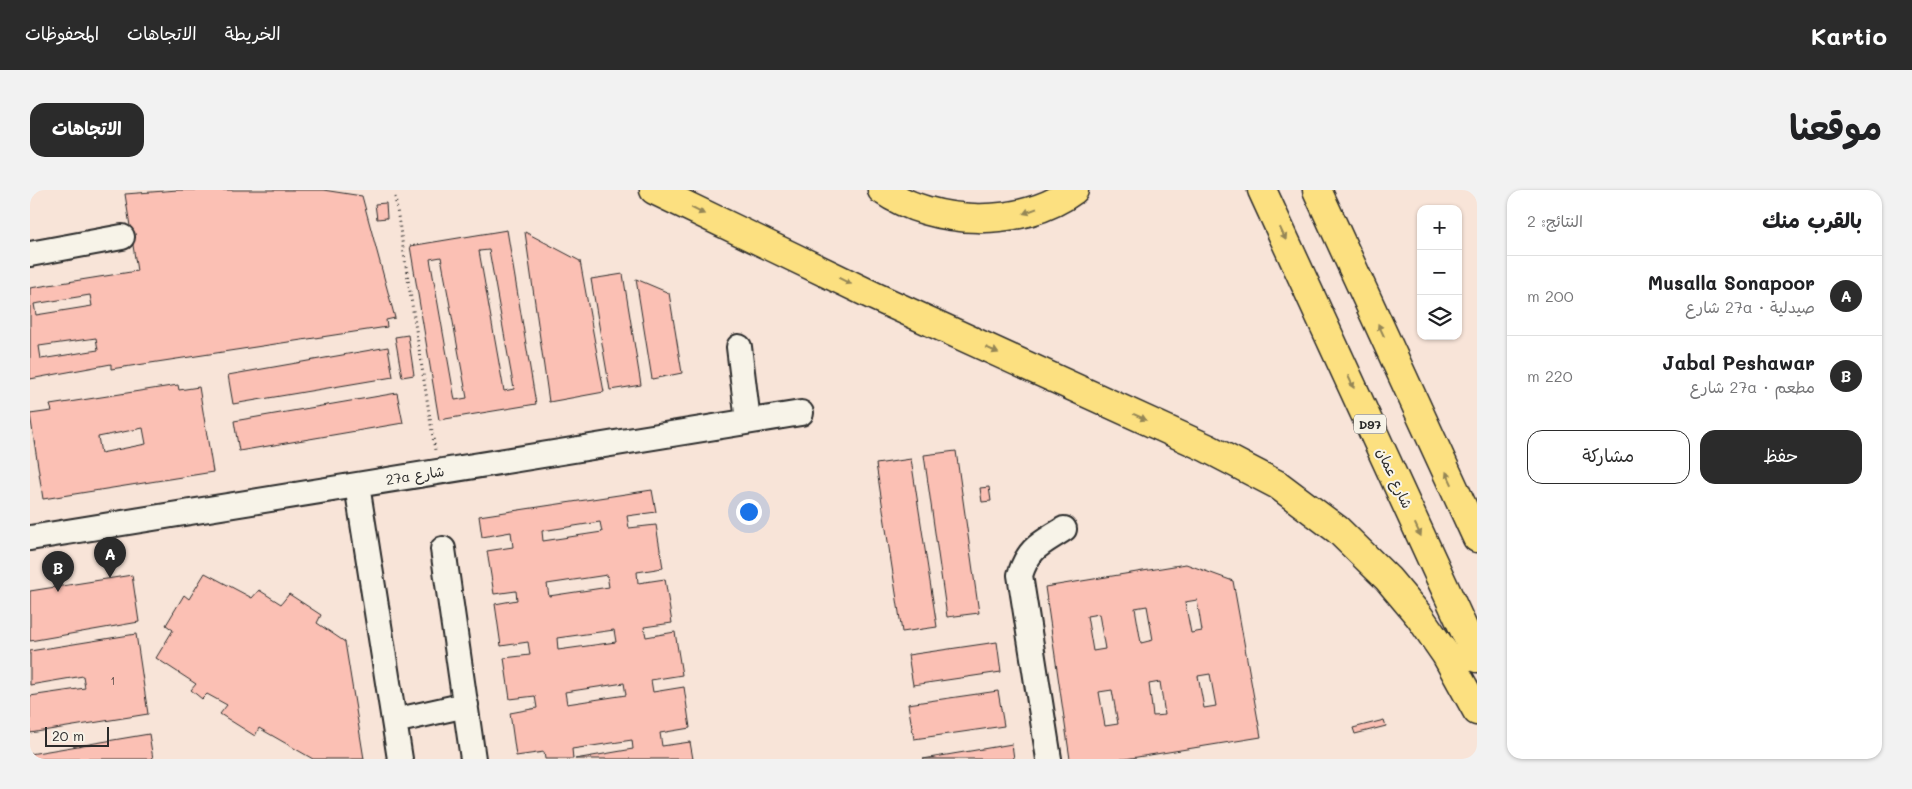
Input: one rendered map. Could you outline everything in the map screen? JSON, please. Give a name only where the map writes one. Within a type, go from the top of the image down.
[{"type":"main road","points":[[654,190],[876,297],[1207,448],[1278,485],[1338,530],[1388,579],[1419,616],[1446,655],[1477,711]]},
{"type":"main road","points":[[882,190],[895,199],[936,213],[979,219],[1024,214],[1065,197],[1074,190]]},
{"type":"main road","name":"شارع عمان","points":[[1262,190],[1477,658]]},
{"type":"main road","points":[[1317,190],[1477,538]]},
{"type":"street","points":[[30,254],[122,237]]},
{"type":"street","points":[[739,347],[748,421]]},
{"type":"street","name":"27a شارع","points":[[30,538],[801,413]]},
{"type":"street","points":[[357,485],[400,759]]},
{"type":"street","points":[[1049,759],[1020,575],[1027,557],[1033,549],[1064,529]]},
{"type":"street","points":[[444,549],[474,759]]},
{"type":"street","points":[[394,721],[466,704]]},
{"type":"path","points":[[395,197],[438,472]]},
{"type":"building","points":[[178,190],[323,190],[362,196],[395,318],[386,320],[387,327],[111,369],[111,364],[30,379],[30,288],[137,271],[125,194]],"holes":[[[90,295],[92,306],[36,315],[34,304]],[[96,338],[98,350],[41,359],[39,346]]]},
{"type":"building","points":[[386,203],[387,218],[377,219],[375,204]]},
{"type":"building","points":[[507,230],[536,404],[439,420],[410,246]],"holes":[[[489,250],[514,389],[504,391],[479,251]],[[441,257],[467,398],[455,400],[430,259]]]},
{"type":"building","points":[[525,232],[580,261],[604,392],[549,402]]},
{"type":"building","points":[[623,274],[641,385],[610,390],[591,279]]},
{"type":"building","points":[[636,279],[669,293],[682,373],[652,379]]},
{"type":"building","points":[[408,335],[414,375],[402,377],[395,337]]},
{"type":"building","points":[[388,347],[393,377],[233,404],[228,375]]},
{"type":"building","points":[[178,385],[179,390],[199,387],[213,472],[43,499],[30,414],[52,411],[50,405]],"holes":[[[143,428],[146,444],[101,453],[98,437]]]},
{"type":"building","points":[[397,393],[403,423],[239,451],[234,421]]},
{"type":"building","points":[[956,451],[979,613],[947,617],[924,455]]},
{"type":"building","points":[[911,459],[937,627],[902,632],[876,464]]},
{"type":"building","points":[[989,487],[991,501],[982,502],[980,488]]},
{"type":"building","points":[[652,490],[656,512],[627,516],[629,528],[656,525],[663,568],[637,572],[638,583],[665,579],[672,623],[644,627],[646,637],[675,632],[682,675],[651,680],[653,692],[684,687],[690,728],[660,733],[662,746],[690,742],[693,759],[575,759],[633,749],[632,740],[572,749],[573,759],[545,759],[544,752],[516,756],[510,713],[537,708],[535,696],[510,699],[504,658],[530,655],[528,642],[501,646],[495,604],[517,600],[516,591],[494,594],[487,551],[513,547],[511,532],[482,537],[479,516]],"holes":[[[600,522],[602,532],[543,541],[542,531]],[[607,575],[609,587],[549,596],[547,584]],[[614,630],[616,642],[558,650],[557,638]],[[624,683],[626,695],[567,704],[565,692]]]},
{"type":"building","points":[[1186,564],[1233,581],[1261,737],[1125,759],[1070,759],[1045,587]],"holes":[[[1197,600],[1202,631],[1191,633],[1185,602]],[[1147,606],[1153,640],[1141,643],[1135,608]],[[1099,614],[1105,649],[1093,651],[1087,616]],[[1210,674],[1216,706],[1204,708],[1198,676]],[[1160,682],[1165,715],[1153,716],[1149,684]],[[1112,690],[1118,724],[1105,726],[1099,692]]]},
{"type":"building","points":[[205,573],[252,598],[259,590],[281,604],[289,594],[321,615],[317,623],[345,642],[364,759],[313,759],[259,728],[255,736],[220,714],[227,705],[207,694],[202,699],[191,690],[196,684],[156,658],[173,630],[166,625],[184,595],[189,599]]},
{"type":"building","points":[[132,575],[139,622],[30,641],[30,591]]},
{"type":"building","points":[[136,634],[148,714],[30,733],[30,696],[85,688],[83,676],[30,685],[30,651]]},
{"type":"building","points":[[997,642],[1001,672],[913,685],[908,655]]},
{"type":"building","points":[[998,691],[1004,726],[914,739],[908,704]]},
{"type":"building","points":[[1384,720],[1386,726],[1355,734],[1353,728]]},
{"type":"building","points":[[149,734],[153,759],[30,759],[30,754]]},
{"type":"building","points":[[1012,744],[1014,759],[923,759]]},
{"type":"place","name":"Musalla Sonapoor","points":[[110,578]]},
{"type":"place","name":"Jabal Peshawar","points":[[58,592]]}]
